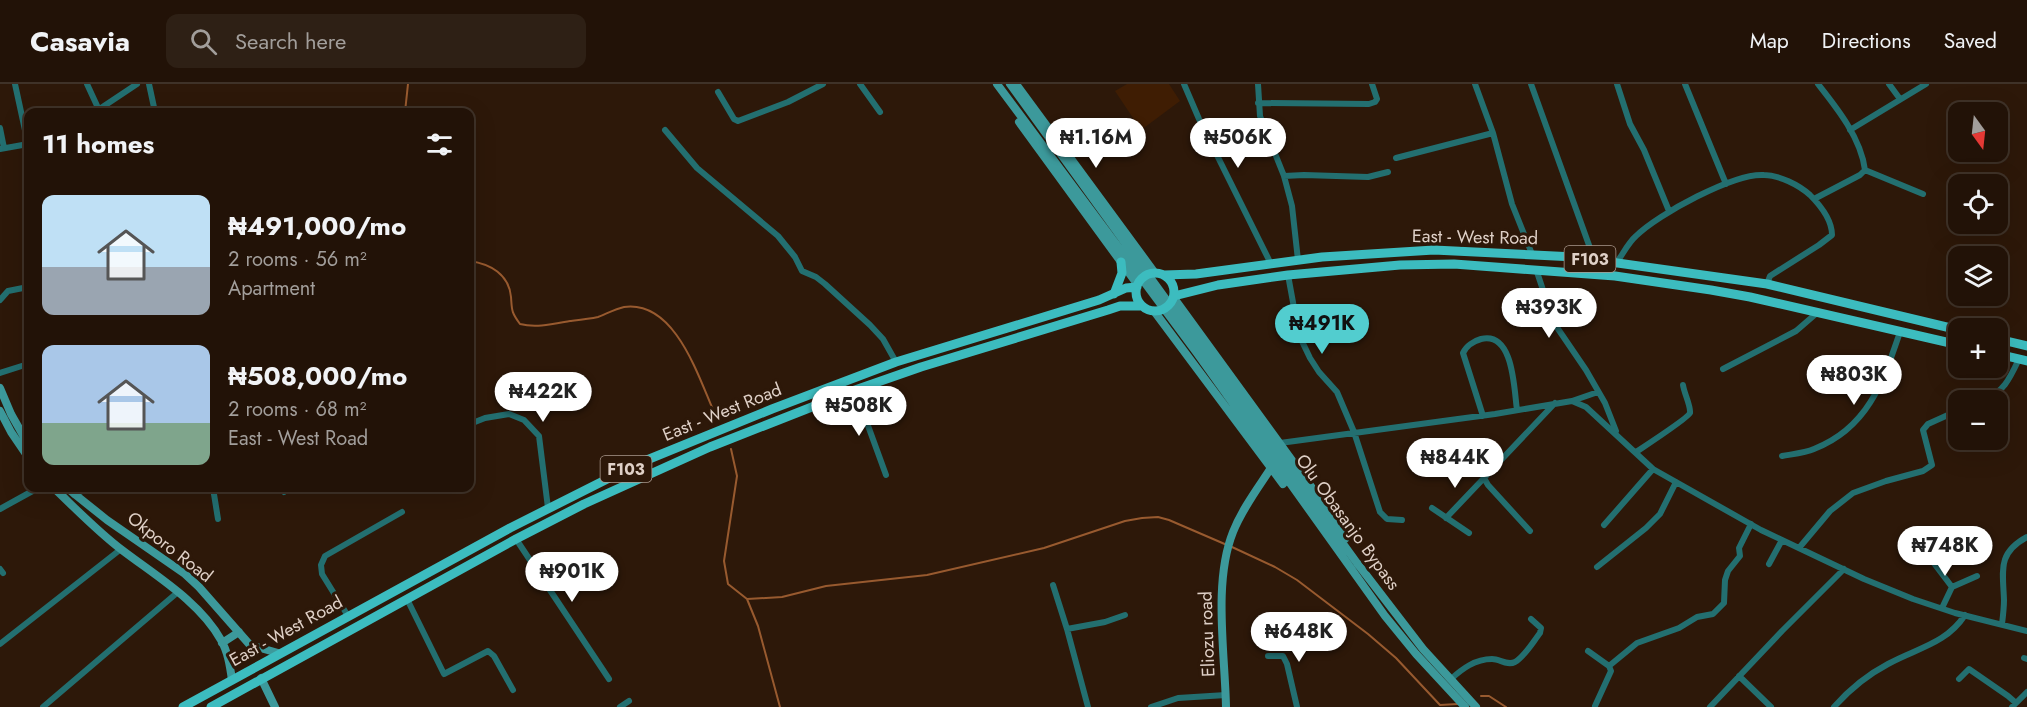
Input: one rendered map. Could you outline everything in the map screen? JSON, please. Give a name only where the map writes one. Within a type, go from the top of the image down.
[{"type":"main road","points":[[996,84],[1122,245]]},
{"type":"main road","points":[[996,84],[1022,126],[1137,286],[1137,296],[1142,306]]},
{"type":"main road","points":[[1010,84],[1400,635],[1465,707]]},
{"type":"main road","points":[[1016,84],[1160,274],[1173,283],[1174,297],[1326,507],[1340,530],[1353,566]]},
{"type":"main road","name":"East - West Road","points":[[1160,274],[1175,276],[1298,260],[1434,250],[1532,254],[1617,262],[1767,284],[1948,327]]},
{"type":"main road","points":[[1113,295],[1122,273],[1121,262]]},
{"type":"main road","name":"East - West Road","points":[[1174,297],[1218,285],[1288,275],[1389,266],[1454,264],[1615,276],[1711,290],[1819,312],[1948,343]]},
{"type":"main road","name":"F103","points":[[1137,286],[1144,277],[1160,274]]},
{"type":"main road","name":"East - West Road","points":[[183,707],[278,653],[548,508],[637,464],[896,362],[1137,286]]},
{"type":"main road","name":"F103","points":[[1142,306],[1154,311],[1168,306],[1174,297]]},
{"type":"main road","name":"East - West Road","points":[[211,707],[516,539],[584,504],[710,447],[855,390],[921,367],[1108,309],[1120,306],[1142,306]]},
{"type":"main road","points":[[1154,311],[1310,520],[1353,566]]},
{"type":"main road","points":[[2008,341],[2027,346]]},
{"type":"main road","points":[[2008,356],[2023,360]]},
{"type":"main road","points":[[0,388],[24,437]]},
{"type":"main road","points":[[0,414],[24,451]]},
{"type":"main road","name":"Eliozu road","points":[[1226,707],[1222,594],[1224,559],[1233,532],[1271,468]]},
{"type":"main road","name":"Okporo Road","points":[[58,492],[121,549],[178,592],[207,621],[228,656],[232,680]]},
{"type":"main road","name":"Okporo Road","points":[[71,492],[185,574],[250,645],[278,653]]},
{"type":"main road","name":"Olu Obasanjo Bypass","points":[[1353,566],[1476,707]]},
{"type":"main road","points":[[222,643],[239,632]]},
{"type":"main road","points":[[261,678],[275,707]]},
{"type":"street","points":[[15,84],[24,126]]},
{"type":"street","points":[[87,84],[96,108]]},
{"type":"street","points":[[101,108],[137,84]]},
{"type":"street","points":[[149,84],[154,108]]},
{"type":"street","points":[[718,92],[734,120],[738,121],[788,102],[823,84]]},
{"type":"street","points":[[860,84],[880,112]]},
{"type":"street","points":[[1184,84],[1271,264]]},
{"type":"street","points":[[1258,84],[1260,116],[1284,177],[1292,206],[1298,260]]},
{"type":"street","points":[[1258,103],[1369,104],[1377,99],[1372,84]]},
{"type":"street","points":[[1475,84],[1492,133],[1512,204],[1532,254]]},
{"type":"street","points":[[1531,84],[1593,259]]},
{"type":"street","points":[[1617,84],[1630,124],[1644,150],[1669,211]]},
{"type":"street","points":[[1685,84],[1726,184]]},
{"type":"street","points":[[1818,84],[1835,105],[1850,130],[1865,170]]},
{"type":"street","points":[[1889,84],[1900,99]]},
{"type":"street","points":[[1850,130],[1926,84]]},
{"type":"street","points":[[0,128],[2,148],[24,145]]},
{"type":"street","points":[[665,130],[697,168],[778,236],[795,257],[802,271],[825,284],[870,325],[883,339],[896,362]]},
{"type":"street","points":[[1395,158],[1492,133]]},
{"type":"street","points":[[1814,200],[1865,170]]},
{"type":"street","points":[[1865,170],[1923,194]]},
{"type":"street","points":[[1284,177],[1304,175],[1368,177],[1388,172]]},
{"type":"street","points":[[1617,262],[1636,236],[1669,211],[1726,184],[1765,174],[1806,191],[1827,216],[1833,231],[1832,235],[1820,245],[1770,276],[1767,284]]},
{"type":"street","points":[[1536,269],[1554,323],[1605,403],[1617,434]]},
{"type":"street","points":[[1288,275],[1299,335],[1310,358],[1337,392],[1354,432],[1380,512],[1387,519],[1402,520]]},
{"type":"street","points":[[0,300],[8,291],[24,288]]},
{"type":"street","points":[[1723,369],[1796,331],[1819,312]]},
{"type":"street","points":[[1782,456],[1814,449],[1857,421],[1874,399],[1884,380],[1900,332]]},
{"type":"street","points":[[1483,416],[1463,353],[1470,345],[1483,339],[1494,339],[1506,350],[1511,366],[1517,410]]},
{"type":"street","points":[[2002,390],[2023,360]]},
{"type":"street","points":[[0,373],[24,365]]},
{"type":"street","points":[[1636,452],[1686,419],[1690,413],[1683,385]]},
{"type":"street","points":[[855,390],[886,475]]},
{"type":"street","points":[[1280,443],[1483,416],[1572,401],[1598,392]]},
{"type":"street","points":[[1572,401],[1586,407],[1653,469],[1782,540],[1913,599],[2027,630]]},
{"type":"street","points":[[1446,518],[1556,403]]},
{"type":"street","points":[[474,422],[509,414],[524,420],[539,436],[548,508]]},
{"type":"street","points":[[1799,548],[1830,511],[1853,494],[1886,481],[1923,471],[1932,465],[1923,430],[1928,424],[1948,415]]},
{"type":"street","points":[[1604,525],[1653,469]]},
{"type":"street","points":[[1484,478],[1530,531]]},
{"type":"street","points":[[1598,567],[1660,514],[1676,482]]},
{"type":"street","points":[[0,509],[31,492]]},
{"type":"street","points":[[74,495],[80,492]]},
{"type":"street","points":[[214,492],[218,519]]},
{"type":"street","points":[[1432,508],[1469,534]]},
{"type":"street","points":[[348,616],[322,574],[321,565],[325,556],[402,512]]},
{"type":"street","points":[[1609,666],[1637,643],[1679,628],[1697,617],[1713,615],[1719,609],[1724,603],[1725,580],[1728,571],[1740,556],[1739,548],[1751,524]]},
{"type":"street","points":[[1914,537],[1952,587]]},
{"type":"street","points":[[2002,624],[2004,600],[2002,569],[2007,553],[2027,537]]},
{"type":"street","points":[[516,539],[609,679]]},
{"type":"street","points":[[1769,564],[1782,540]]},
{"type":"street","points":[[0,644],[121,549]]},
{"type":"street","points":[[1710,707],[1844,569]]},
{"type":"street","points":[[1942,608],[1952,587],[1977,576]]},
{"type":"street","points":[[1053,585],[1088,707]]},
{"type":"street","points":[[44,707],[178,592]]},
{"type":"street","points":[[407,599],[444,674],[488,651],[494,656],[513,690]]},
{"type":"street","points":[[1067,629],[1105,622],[1125,615]]},
{"type":"street","points":[[1834,707],[1864,680],[1887,664],[1939,641],[1956,629],[1965,615]]},
{"type":"street","points":[[1451,680],[1465,666],[1482,661],[1493,659],[1508,664],[1515,662],[1540,633],[1541,628],[1531,619]]},
{"type":"street","points":[[1588,651],[1609,666],[1611,671],[1594,705]]},
{"type":"street","points":[[1268,656],[1283,656],[1297,707]]},
{"type":"street","points":[[1959,679],[1975,662]]},
{"type":"street","points":[[1969,669],[2008,696],[2014,705],[2027,692]]},
{"type":"street","points":[[1739,676],[1771,707]]},
{"type":"street","points":[[1151,707],[1178,698],[1226,695]]},
{"type":"street","points":[[620,707],[629,700]]},
{"type":"shaded area","points":[[1127,84],[1169,84],[1180,101],[1141,130],[1115,91]]},
{"type":"waterway","points":[[405,108],[408,84]]},
{"type":"waterway","points":[[474,262],[491,268],[507,282],[513,314],[520,324],[545,325],[598,317],[624,307],[642,308],[657,315],[682,343],[714,412]]},
{"type":"waterway","points":[[731,449],[737,476],[724,561],[728,584],[747,599],[782,597],[826,586],[927,575],[1044,548],[1125,521],[1142,518],[1158,517],[1169,520],[1227,545]]},
{"type":"waterway","points":[[1232,547],[1297,580],[1396,658],[1440,705],[1458,704]]},
{"type":"waterway","points":[[747,599],[758,626],[780,707]]},
{"type":"waterway","points":[[1481,696],[1489,696],[1506,707]]}]
